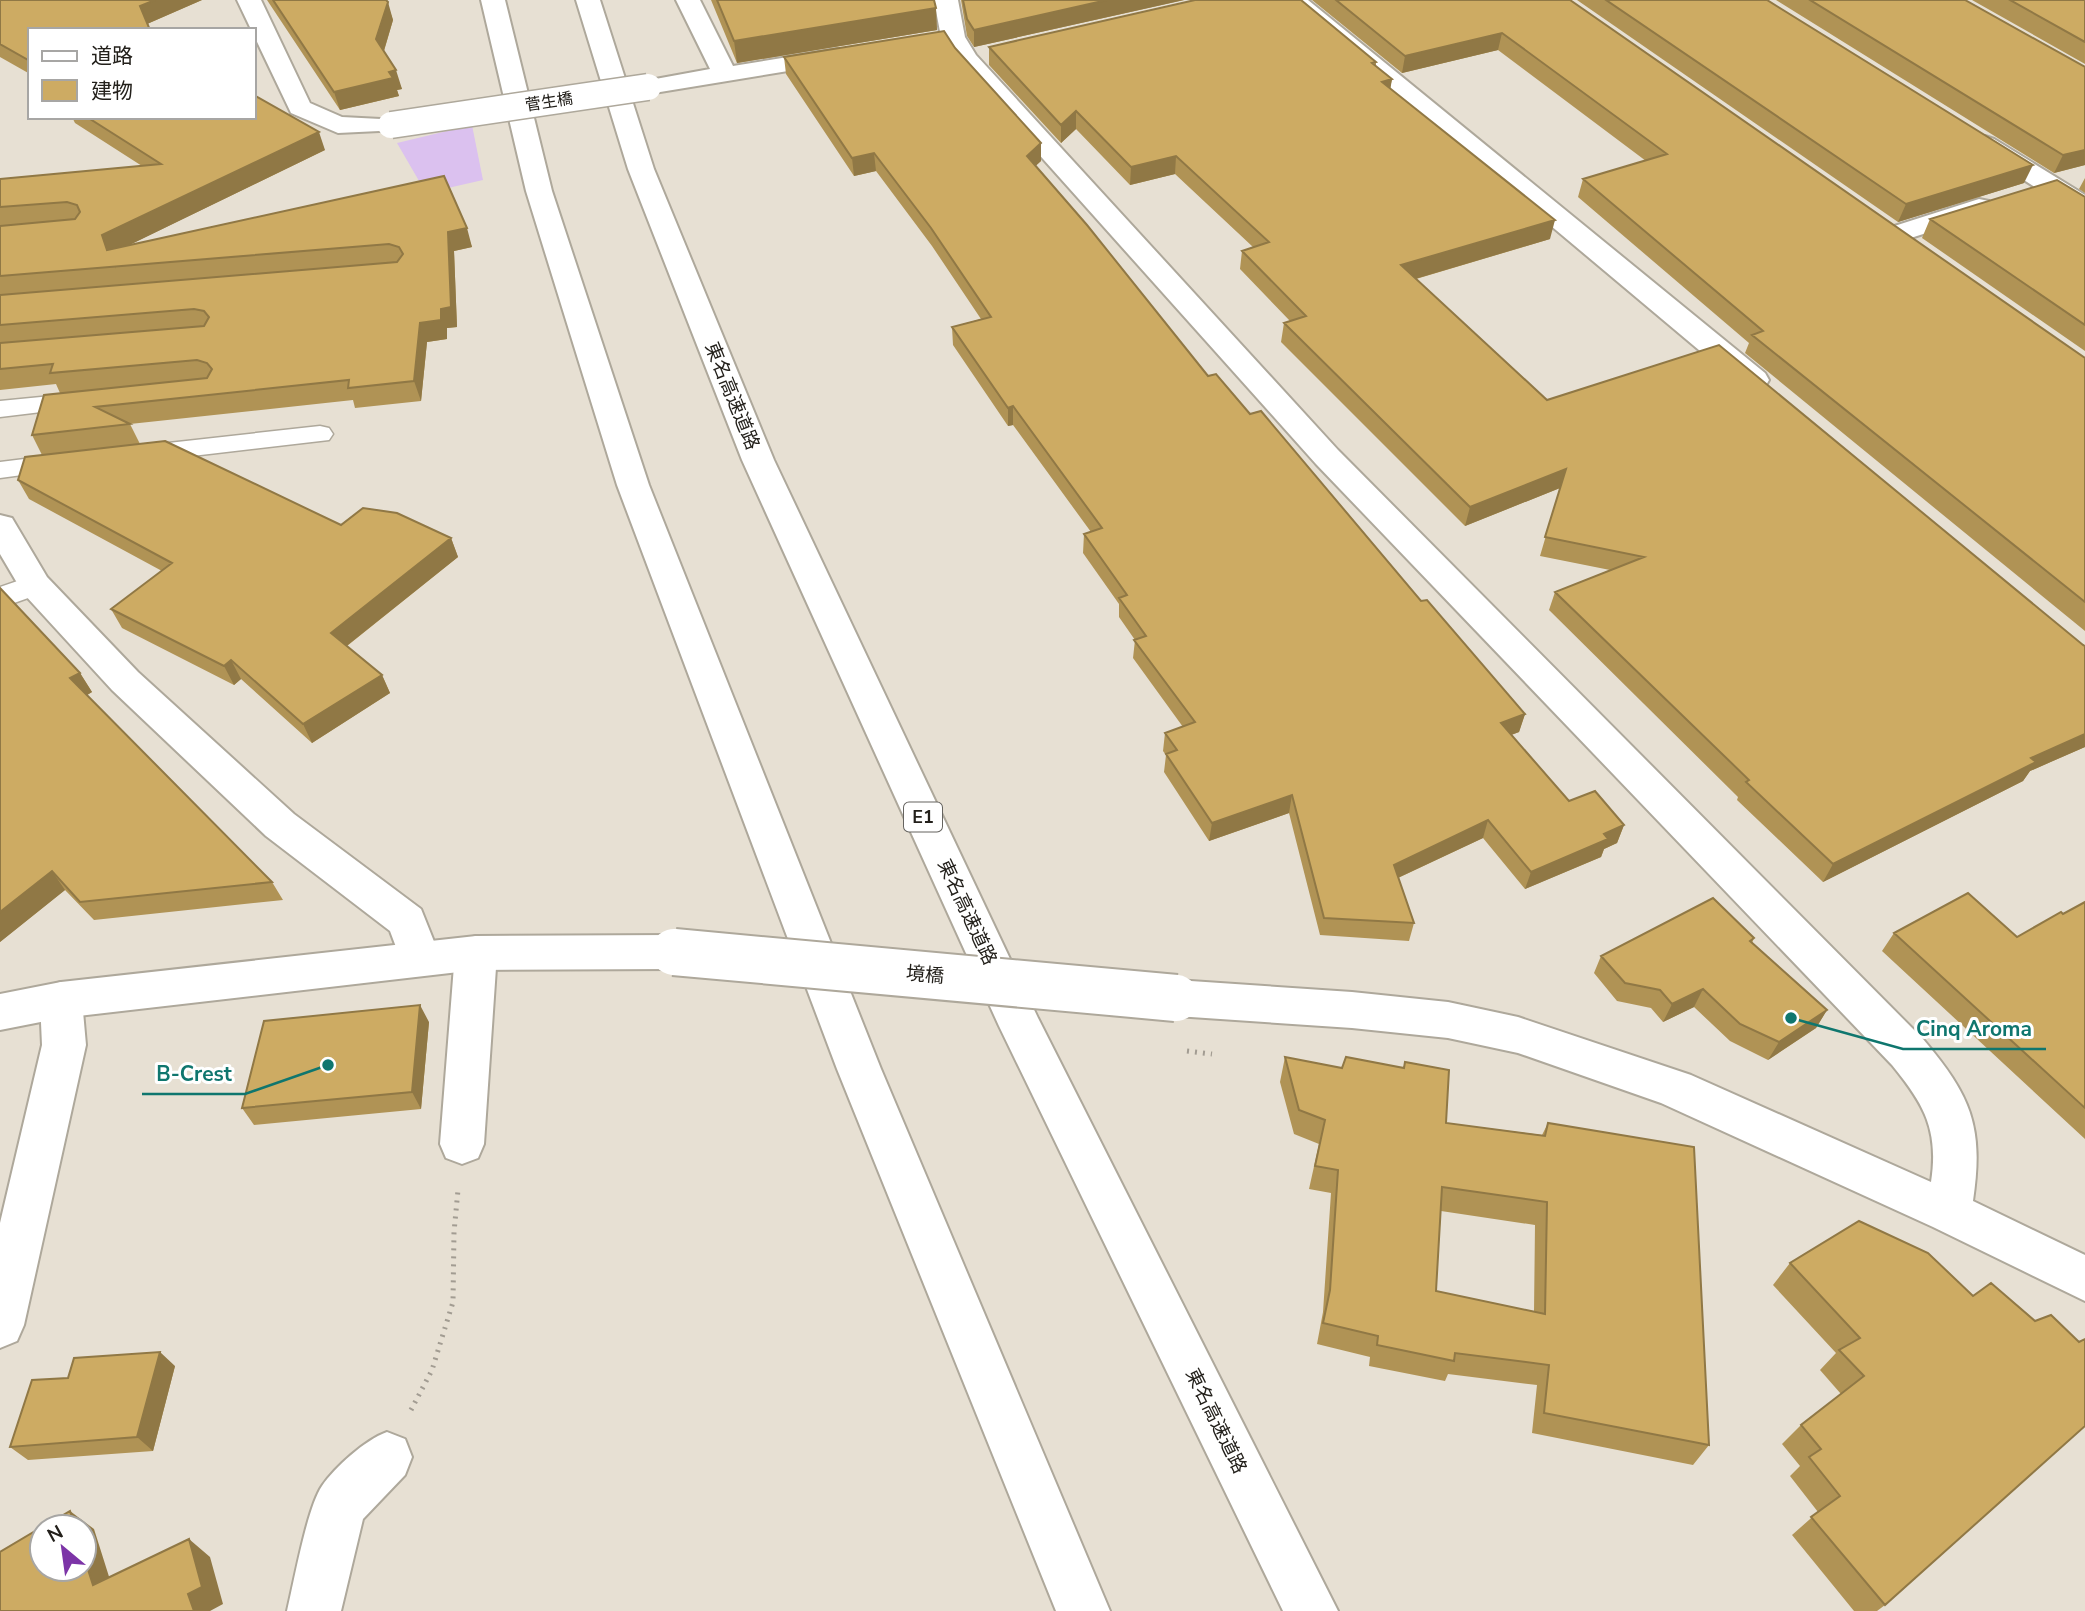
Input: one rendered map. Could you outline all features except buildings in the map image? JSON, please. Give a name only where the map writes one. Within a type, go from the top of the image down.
[{"type":"main road","name":"菅生橋","points":[[249,0],[300,108],[338,125],[391,125],[856,53]]},
{"type":"main road","points":[[493,0],[539,191],[633,485],[859,1069],[1083,1611]]},
{"type":"main road","name":"東名高速道路","points":[[588,0],[641,169],[758,460],[1020,1027],[1311,1611]]},
{"type":"main road","points":[[688,0],[715,76]]},
{"type":"main road","points":[[946,0],[961,48],[1328,457],[1874,1016],[1928,1077],[1952,1118],[1956,1147],[1949,1212]]},
{"type":"main road","points":[[1294,0],[1775,397]]},
{"type":"main road","points":[[1967,133],[2085,206]]},
{"type":"main road","points":[[2024,193],[2085,175]]},
{"type":"main road","points":[[1895,235],[1998,201]]},
{"type":"main road","points":[[1872,220],[1917,251]]},
{"type":"main road","points":[[0,526],[36,585],[125,681],[281,825],[407,921],[420,959]]},
{"type":"main road","name":"境橋","points":[[0,1012],[61,1000],[476,953],[674,952],[1448,1020],[1518,1035],[1675,1089],[1949,1212],[2085,1279]]},
{"type":"main road","points":[[462,1144],[476,953]]},
{"type":"main road","points":[[0,1325],[64,1045],[61,1000]]},
{"type":"main road","points":[[314,1611],[340,1505],[387,1457]]},
{"type":"lane","points":[[0,409],[110,399]]},
{"type":"lane","points":[[111,457],[320,434]]},
{"type":"lane","points":[[0,470],[83,460]]},
{"type":"lane","points":[[0,598],[36,585]]},
{"type":"path","points":[[387,1457],[432,1370],[453,1302],[454,1232],[462,1144]]},
{"type":"shaded area","points":[[472,125],[483,180],[426,193],[397,143]]},
{"type":"place","name":"Cinq Aroma","points":[[1791,1018]]},
{"type":"place","name":"B-Crest","points":[[328,1065]]}]
